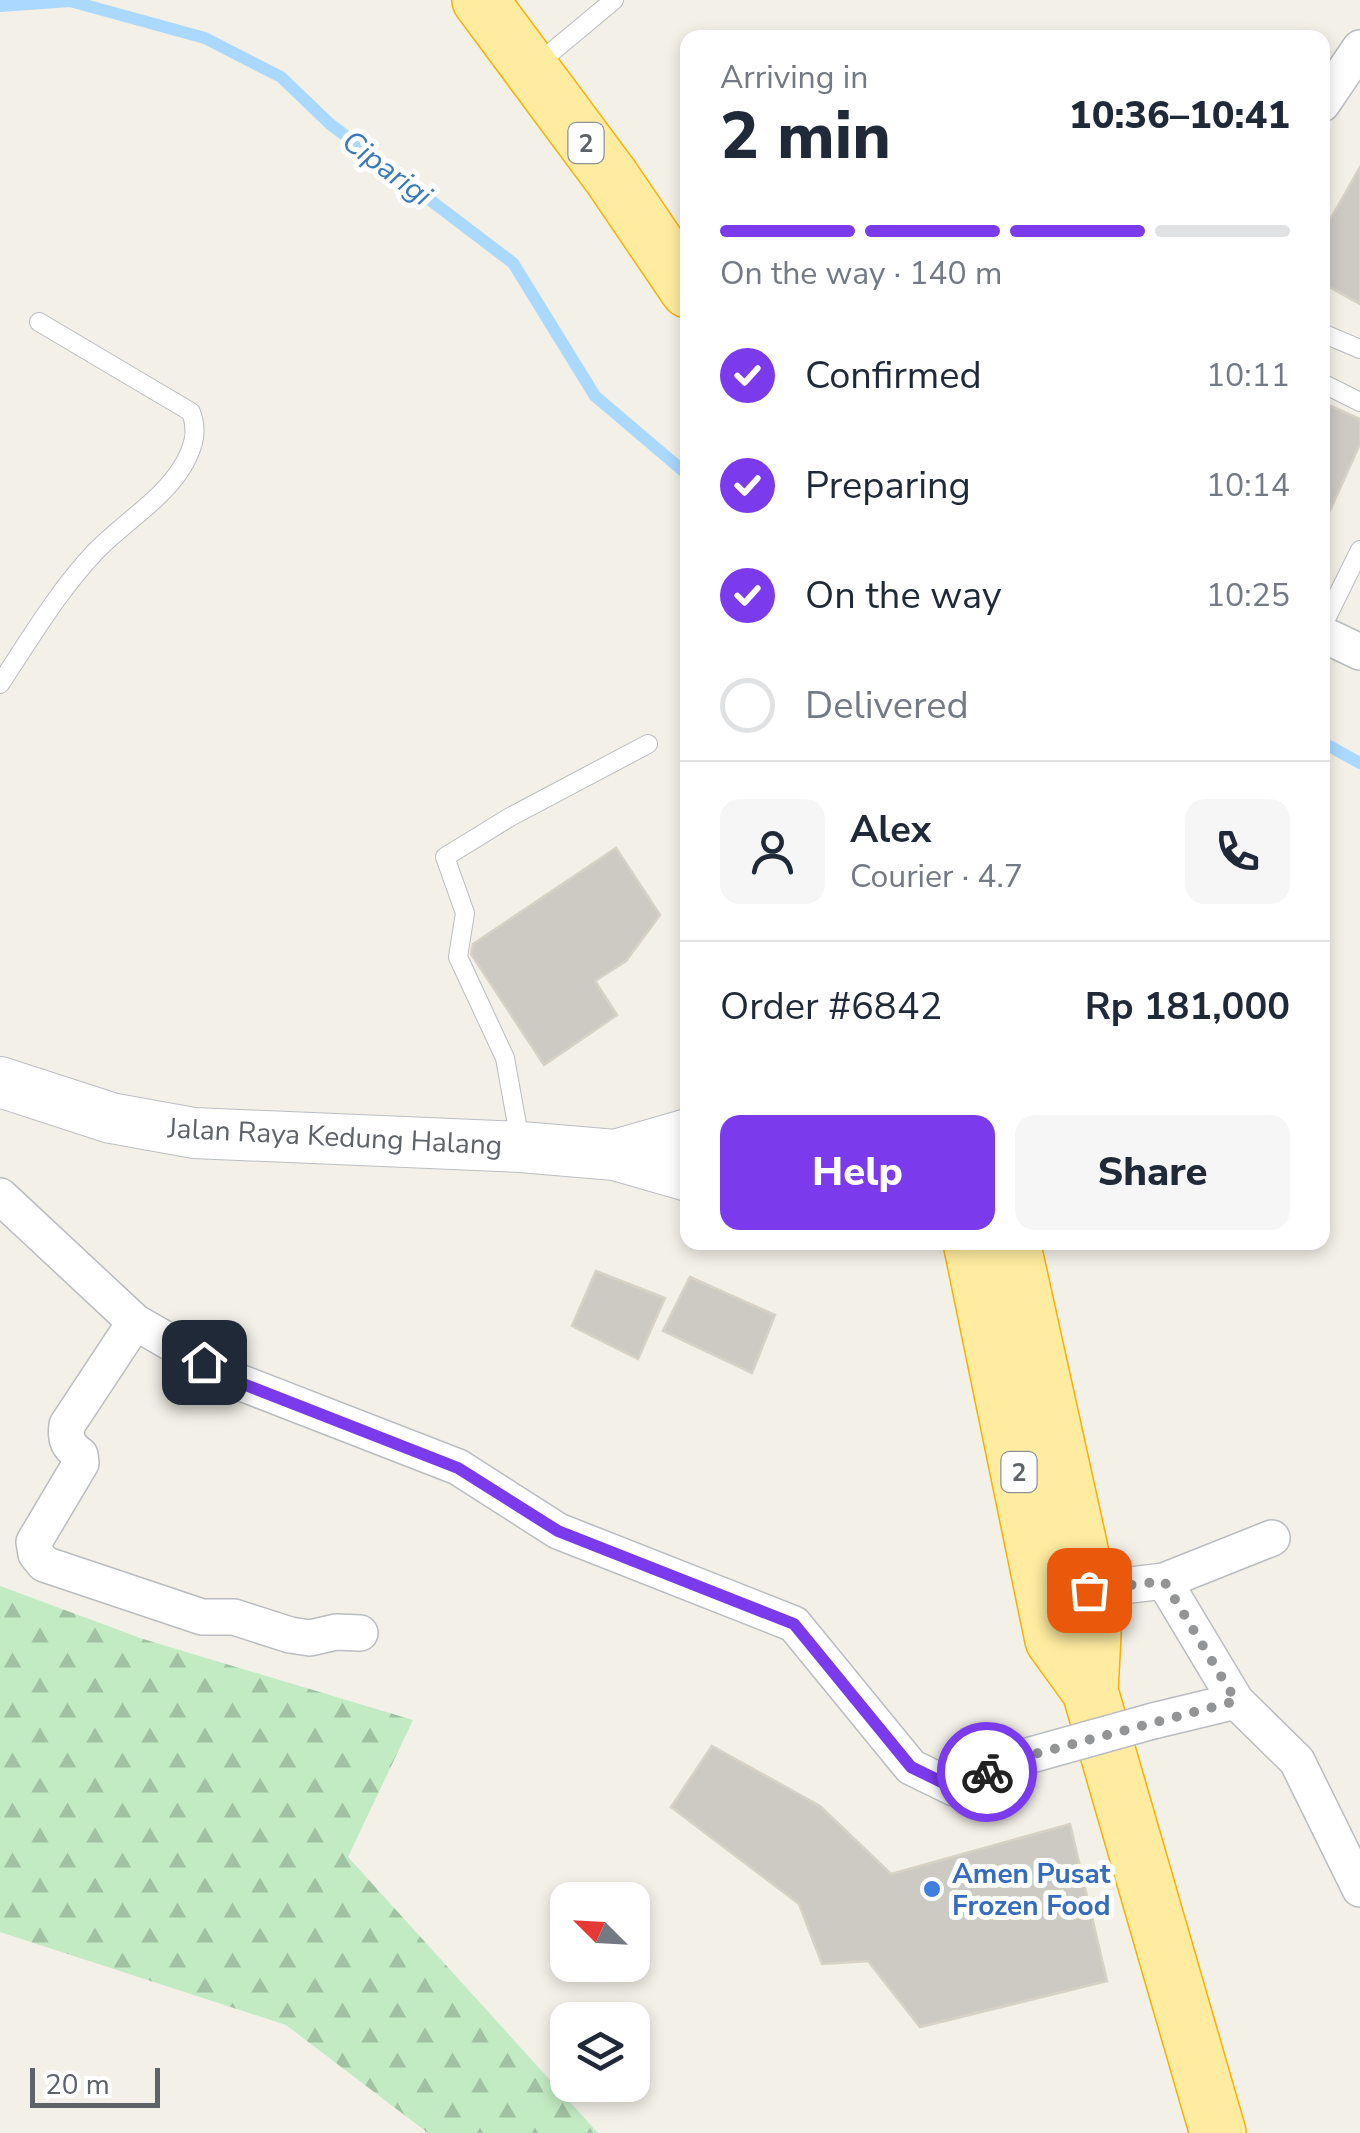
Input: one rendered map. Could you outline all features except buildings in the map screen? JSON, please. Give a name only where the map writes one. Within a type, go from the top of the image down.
[{"type":"highway","name":"2","points":[[480,0],[612,178],[680,278]]},
{"type":"highway","name":"2","points":[[972,1250],[1054,1640],[1090,1691],[1218,2133]]},
{"type":"highway","name":"2","points":[[1014,1250],[1089,1590],[1094,1634],[1090,1691]]},
{"type":"main road","name":"Jalan Raya Kedung Halang","points":[[0,1082],[111,1118],[194,1132],[616,1155],[680,1174]]},
{"type":"main road","name":"Jalan Raya Kedung Halang","points":[[616,1155],[680,1136]]},
{"type":"street","points":[[1330,92],[1360,48]]},
{"type":"street","points":[[1330,635],[1360,652]]},
{"type":"street","points":[[0,1196],[135,1322],[238,1382],[458,1468],[558,1531],[794,1624],[911,1767],[954,1788],[1016,1759],[1236,1701]]},
{"type":"street","points":[[135,1322],[67,1425],[66,1437],[80,1455],[81,1463],[34,1542],[36,1554],[44,1564],[202,1617],[234,1617],[290,1636],[360,1633]]},
{"type":"street","points":[[1089,1590],[1164,1581],[1272,1538]]},
{"type":"street","points":[[1164,1581],[1236,1701],[1298,1761],[1356,1874]]},
{"type":"lane","points":[[532,69],[614,0]]},
{"type":"lane","points":[[0,684],[65,587],[98,550],[172,481],[194,441],[191,412],[38,322]]},
{"type":"lane","points":[[1330,336],[1360,349]]},
{"type":"lane","points":[[1330,387],[1360,402]]},
{"type":"lane","points":[[1330,613],[1360,550]]},
{"type":"lane","points":[[520,1147],[504,1058],[458,957],[465,912],[445,857],[510,817],[648,744]]},
{"type":"green space","points":[[0,1586],[143,1639],[413,1720],[348,1857],[550,2080],[550,2102],[570,2102],[598,2133],[428,2133],[286,2025],[0,1932]]},
{"type":"waterway","name":"Ciparigi","points":[[0,6],[70,1],[205,38],[281,77],[330,124],[513,263],[595,396],[680,468]]},
{"type":"waterway","name":"Ciparigi","points":[[1330,746],[1360,763]]},
{"type":"way so far","points":[[987,1772],[1016,1759],[1236,1701],[1164,1581],[1089,1590]]},
{"type":"place","name":"Amen Pusat Frozen Food","points":[[932,1889]]},
{"type":"route","points":[[204,1362],[238,1382],[458,1468],[558,1531],[794,1624],[911,1767],[954,1788],[987,1772]]}]
